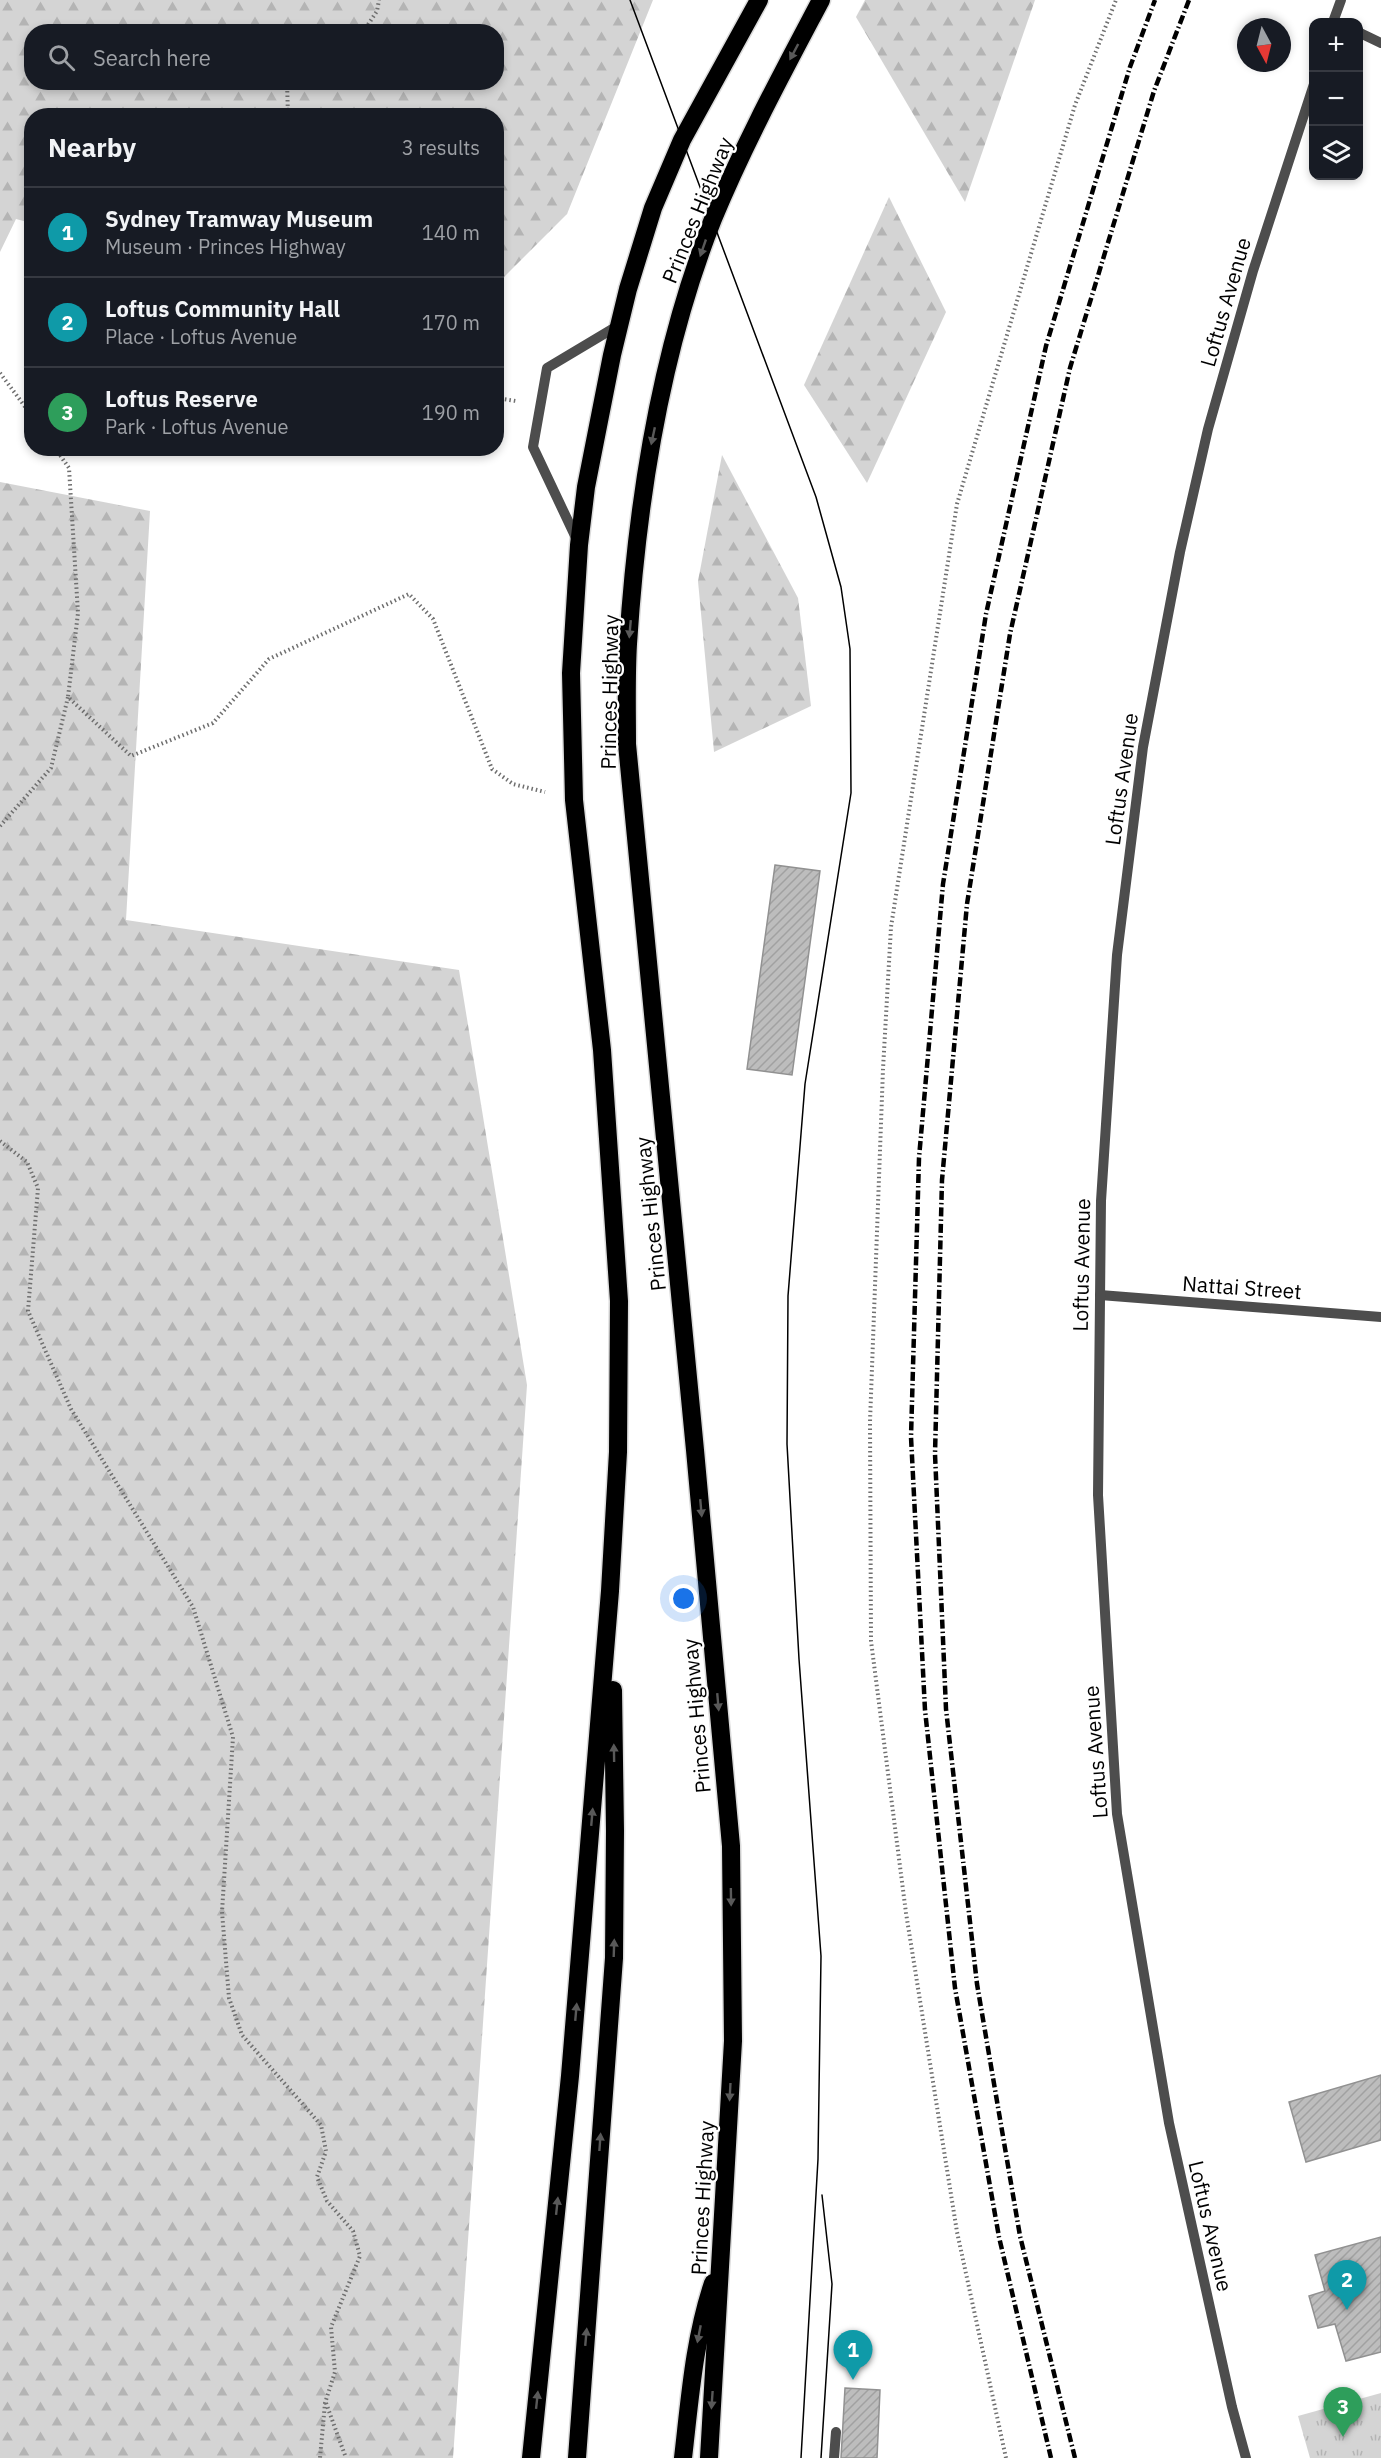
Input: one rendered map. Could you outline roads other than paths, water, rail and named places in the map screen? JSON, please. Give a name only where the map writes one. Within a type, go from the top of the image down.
[{"type":"highway","name":"Princes Highway","points":[[531,2458],[570,2076],[610,1591],[618,1452],[619,1301],[602,1050],[574,800],[571,674],[579,545],[592,453],[619,325],[653,208],[682,140],[759,0]]},
{"type":"highway","name":"Princes Highway","points":[[709,2458],[733,2041],[731,1846],[627,744],[628,645],[639,526],[652,444],[687,295],[713,220],[743,152],[821,0]]},
{"type":"highway","points":[[577,2458],[614,1947],[615,1831],[610,1591]]},
{"type":"highway","points":[[683,2458],[700,2327],[721,2258]]},
{"type":"street","points":[[1334,18],[1341,0]]},
{"type":"street","points":[[1363,34],[1381,43]]},
{"type":"street","name":"Loftus Avenue","points":[[1246,2458],[1227,2385],[1169,2123],[1118,1814],[1098,1495],[1101,1201],[1118,955],[1143,747],[1180,552],[1208,429],[1253,272],[1309,99]]},
{"type":"street","points":[[579,545],[533,447],[547,368],[619,325]]},
{"type":"street","name":"Nattai Street","points":[[1100,1295],[1381,1317]]},
{"type":"street","points":[[834,2458],[836,2432]]},
{"type":"tram line","points":[[630,0],[816,497],[841,587],[850,649],[851,793],[805,1084],[788,1296],[787,1444],[799,1659],[821,1956],[818,2159],[801,2458]]},
{"type":"tram line","points":[[821,2458],[832,2284],[822,2195]]},
{"type":"railway","points":[[1051,2458],[999,2237],[955,1988],[925,1710],[911,1437],[919,1158],[943,884],[986,614],[1046,346],[1130,67],[1155,0]]},
{"type":"railway","points":[[1075,2458],[1020,2236],[977,1984],[946,1709],[935,1454],[942,1180],[967,904],[1010,634],[1070,368],[1154,91],[1189,0]]},
{"type":"place","name":"Loftus Community Hall","points":[[1347,2310]]},
{"type":"place","name":"Sydney Tramway Museum","points":[[853,2380]]},
{"type":"place","name":"Loftus Reserve","points":[[1343,2437]]}]
